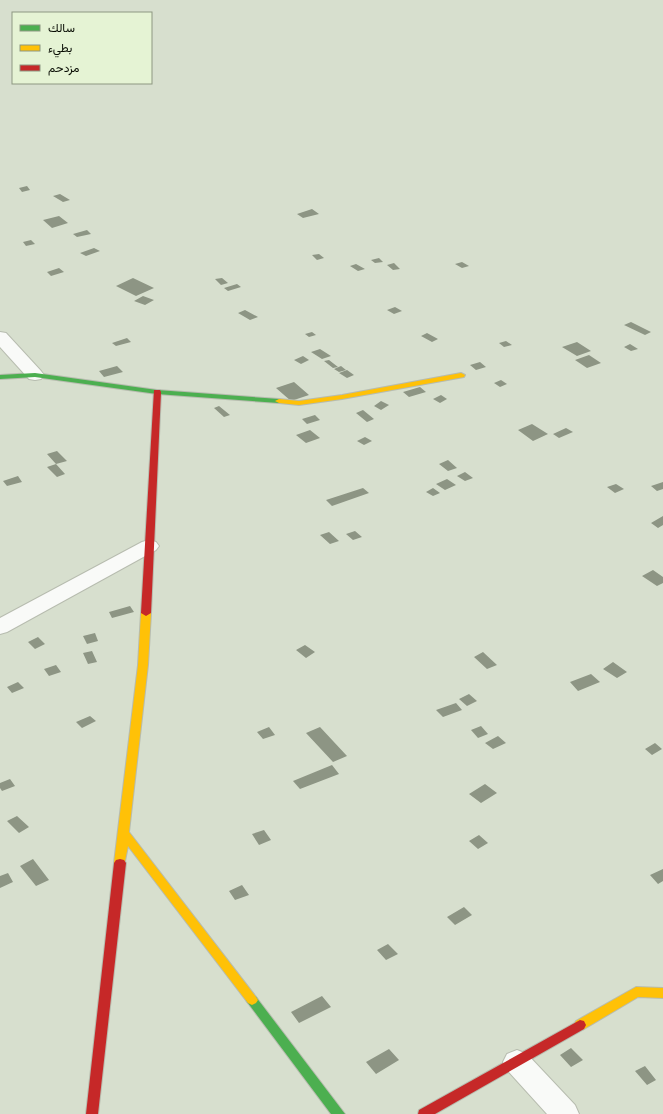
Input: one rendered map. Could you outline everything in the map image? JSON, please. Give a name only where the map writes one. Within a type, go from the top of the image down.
[{"type":"street","points":[[0,337],[35,375]]},
{"type":"street","points":[[0,377],[35,375],[157,392],[299,402],[342,397],[461,375]]},
{"type":"street","points":[[92,1114],[143,665],[157,392]]},
{"type":"street","points":[[0,627],[150,546]]},
{"type":"street","points":[[124,833],[339,1114]]},
{"type":"street","points":[[424,1114],[517,1062],[636,992],[663,993]]},
{"type":"street","points":[[517,1062],[565,1114]]},
{"type":"building","points":[[27,186],[30,190],[22,192],[19,188]]},
{"type":"building","points":[[60,194],[70,200],[63,202],[53,196]]},
{"type":"building","points":[[312,209],[319,214],[303,218],[297,214]]},
{"type":"building","points":[[59,216],[68,223],[52,228],[43,220]]},
{"type":"building","points":[[87,230],[91,234],[77,237],[73,234]]},
{"type":"building","points":[[31,240],[35,244],[26,246],[23,242]]},
{"type":"building","points":[[94,248],[100,251],[86,256],[80,253]]},
{"type":"building","points":[[319,254],[324,258],[317,260],[312,255]]},
{"type":"building","points":[[379,258],[383,262],[375,263],[371,260]]},
{"type":"building","points":[[462,262],[469,266],[462,268],[455,264]]},
{"type":"building","points":[[394,263],[400,269],[393,270],[387,265]]},
{"type":"building","points":[[356,264],[365,269],[358,271],[350,266]]},
{"type":"building","points":[[59,268],[64,272],[51,276],[47,272]]},
{"type":"building","points":[[133,278],[154,288],[136,296],[116,286]]},
{"type":"building","points":[[222,278],[228,283],[221,285],[215,279]]},
{"type":"building","points":[[237,284],[241,287],[228,291],[224,288]]},
{"type":"building","points":[[143,296],[154,300],[145,305],[134,301]]},
{"type":"building","points":[[395,307],[402,311],[394,314],[387,310]]},
{"type":"building","points":[[245,310],[258,317],[250,320],[238,313]]},
{"type":"building","points":[[631,322],[651,332],[645,335],[624,325]]},
{"type":"building","points":[[312,332],[316,335],[309,337],[305,334]]},
{"type":"building","points":[[427,333],[438,339],[432,342],[421,336]]},
{"type":"building","points":[[127,338],[131,342],[116,346],[112,343]]},
{"type":"building","points":[[506,341],[512,345],[504,347],[499,343]]},
{"type":"building","points":[[577,342],[591,351],[577,356],[562,347]]},
{"type":"building","points":[[630,344],[638,349],[631,351],[624,347]]},
{"type":"building","points":[[320,349],[331,356],[322,359],[311,352]]},
{"type":"building","points":[[589,355],[601,363],[587,368],[575,360]]},
{"type":"building","points":[[303,356],[309,360],[301,364],[294,360]]},
{"type":"building","points":[[329,360],[338,367],[333,368],[324,361]]},
{"type":"building","points":[[480,362],[486,367],[476,370],[470,365]]},
{"type":"building","points":[[117,366],[123,372],[104,377],[99,371]]},
{"type":"building","points":[[341,366],[346,370],[339,372],[334,369]]},
{"type":"building","points":[[347,370],[354,375],[347,378],[339,373]]},
{"type":"building","points":[[501,380],[507,384],[500,387],[494,383]]},
{"type":"building","points":[[294,382],[309,395],[291,401],[276,388]]},
{"type":"building","points":[[420,387],[426,392],[409,397],[403,392]]},
{"type":"building","points":[[441,395],[447,399],[440,403],[433,399]]},
{"type":"building","points":[[381,401],[389,405],[381,410],[374,406]]},
{"type":"building","points":[[219,406],[230,415],[224,417],[214,408]]},
{"type":"building","points":[[363,410],[374,419],[367,422],[356,413]]},
{"type":"building","points":[[315,415],[320,420],[307,424],[302,419]]},
{"type":"building","points":[[532,424],[548,434],[533,441],[518,430]]},
{"type":"building","points":[[566,428],[573,432],[559,438],[553,434]]},
{"type":"building","points":[[310,430],[320,438],[306,443],[296,435]]},
{"type":"building","points":[[365,437],[372,441],[364,445],[357,441]]},
{"type":"building","points":[[57,451],[67,461],[56,464],[47,454]]},
{"type":"building","points":[[448,460],[457,468],[448,471],[439,464]]},
{"type":"building","points":[[56,464],[65,474],[57,477],[47,467]]},
{"type":"building","points":[[465,472],[473,478],[465,481],[457,476]]},
{"type":"building","points":[[18,476],[22,482],[7,486],[3,481]]},
{"type":"building","points":[[447,479],[456,485],[445,490],[436,484]]},
{"type":"building","points":[[663,482],[663,489],[657,491],[651,486]]},
{"type":"building","points":[[616,484],[624,489],[615,493],[607,487]]},
{"type":"building","points":[[363,488],[369,493],[332,506],[326,500]]},
{"type":"building","points":[[433,488],[440,493],[433,496],[426,492]]},
{"type":"building","points":[[663,516],[663,525],[658,528],[651,523]]},
{"type":"building","points":[[355,531],[362,537],[353,540],[346,534]]},
{"type":"building","points":[[329,532],[339,541],[330,544],[320,535]]},
{"type":"building","points":[[653,570],[663,577],[663,583],[657,586],[642,576]]},
{"type":"building","points":[[130,606],[134,612],[112,618],[109,612]]},
{"type":"building","points":[[95,633],[98,641],[87,644],[83,636]]},
{"type":"building","points":[[38,637],[45,644],[35,649],[28,642]]},
{"type":"building","points":[[305,645],[315,652],[306,658],[296,650]]},
{"type":"building","points":[[92,651],[97,662],[88,664],[83,653]]},
{"type":"building","points":[[483,652],[497,665],[487,669],[474,657]]},
{"type":"building","points":[[613,662],[627,672],[617,678],[603,669]]},
{"type":"building","points":[[56,665],[61,672],[49,676],[44,669]]},
{"type":"building","points":[[591,674],[600,682],[578,691],[570,682]]},
{"type":"building","points":[[18,682],[24,688],[12,693],[7,687]]},
{"type":"building","points":[[469,694],[477,701],[467,706],[459,699]]},
{"type":"building","points":[[456,703],[462,710],[443,717],[436,710]]},
{"type":"building","points":[[90,716],[96,721],[82,728],[76,722]]},
{"type":"building","points":[[481,726],[488,734],[478,738],[471,730]]},
{"type":"building","points":[[269,727],[275,735],[263,739],[257,732]]},
{"type":"building","points":[[320,727],[347,756],[333,762],[306,733]]},
{"type":"building","points":[[498,736],[506,743],[493,749],[485,743]]},
{"type":"building","points":[[655,743],[662,749],[652,755],[645,749]]},
{"type":"building","points":[[332,765],[339,774],[300,789],[293,781]]},
{"type":"building","points":[[10,779],[15,786],[2,791],[0,788],[0,783]]},
{"type":"building","points":[[485,784],[497,793],[481,803],[469,794]]},
{"type":"building","points":[[17,816],[29,827],[19,833],[7,821]]},
{"type":"building","points":[[264,830],[271,840],[259,845],[252,834]]},
{"type":"building","points":[[479,835],[488,843],[478,849],[469,841]]},
{"type":"building","points":[[33,859],[49,880],[36,886],[20,866]]},
{"type":"building","points":[[663,869],[663,881],[658,884],[650,875]]},
{"type":"building","points":[[8,873],[13,882],[0,888],[0,876]]},
{"type":"building","points":[[242,885],[249,895],[235,900],[229,891]]},
{"type":"building","points":[[464,907],[472,915],[455,925],[447,917]]},
{"type":"building","points":[[388,944],[398,954],[386,960],[377,950]]},
{"type":"building","points":[[322,996],[331,1007],[299,1023],[291,1012]]},
{"type":"building","points":[[571,1048],[583,1060],[571,1067],[560,1055]]},
{"type":"building","points":[[389,1049],[399,1060],[376,1074],[366,1062]]},
{"type":"building","points":[[645,1066],[656,1080],[647,1085],[635,1071]]},
{"type":"traffic: fast","points":[[0,377],[35,375],[157,392],[279,401]]},
{"type":"traffic: fast","points":[[252,1000],[339,1114]]},
{"type":"traffic: slow","points":[[279,401],[299,403],[342,397],[461,375]]},
{"type":"traffic: slow","points":[[120,863],[143,665],[146,613]]},
{"type":"traffic: slow","points":[[124,833],[252,1000]]},
{"type":"traffic: slow","points":[[580,1025],[636,992],[663,993]]},
{"type":"traffic: jam","points":[[146,613],[157,392]]},
{"type":"traffic: jam","points":[[92,1114],[120,863]]},
{"type":"traffic: jam","points":[[424,1114],[580,1025]]}]
